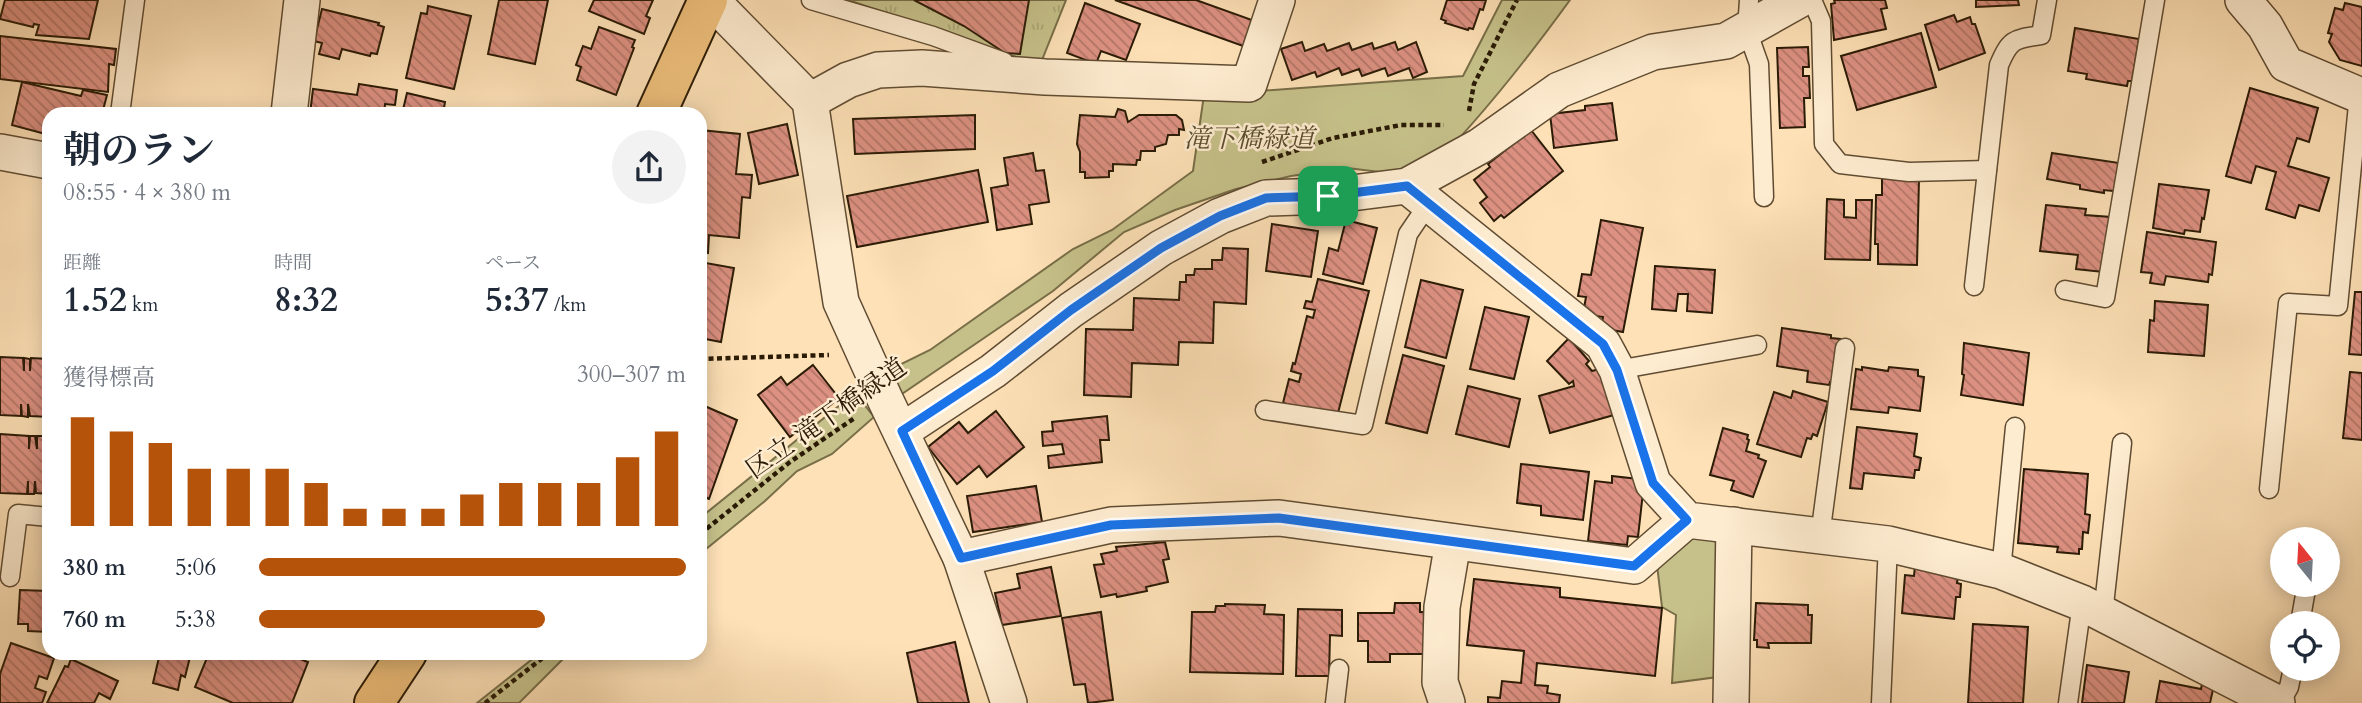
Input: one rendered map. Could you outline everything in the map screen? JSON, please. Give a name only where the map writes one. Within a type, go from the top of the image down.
[{"type":"main road","points":[[659,107],[710,0]]},
{"type":"main road","points":[[374,703],[402,660]]},
{"type":"street","points":[[290,107],[302,0]]},
{"type":"street","points":[[710,0],[810,101],[841,302],[961,558],[1009,703]]},
{"type":"street","points":[[810,101],[848,80],[878,70],[922,68],[1045,77],[1249,84],[1277,0]]},
{"type":"street","points":[[902,431],[993,371],[1071,310],[1161,248],[1220,216],[1266,198],[1418,195],[1480,146],[1559,90],[1653,52],[1726,41],[1748,15],[1798,0]]},
{"type":"street","points":[[2243,0],[2265,26],[2286,64],[2360,95]]},
{"type":"street","points":[[0,152],[42,160]]},
{"type":"street","points":[[1418,195],[1603,344],[1617,370],[1653,483],[1687,520],[1888,544],[2001,571],[2093,608],[2279,703]]},
{"type":"street","points":[[961,558],[1111,525],[1279,518],[1634,566],[1687,520]]},
{"type":"street","points":[[1731,703],[1734,525]]},
{"type":"street","points":[[1447,703],[1440,682],[1442,607],[1453,542]]},
{"type":"lane","points":[[121,107],[135,0]]},
{"type":"lane","points":[[811,0],[933,36],[1045,77]]},
{"type":"lane","points":[[1812,0],[1821,21],[1824,144],[1840,164],[1909,172],[1987,170]]},
{"type":"lane","points":[[1975,286],[1999,65],[2007,46],[2020,38],[2041,35],[2047,0]]},
{"type":"lane","points":[[2065,290],[2105,298],[2155,0]]},
{"type":"lane","points":[[1748,15],[1759,64],[1764,197]]},
{"type":"lane","points":[[2269,489],[2288,303],[2338,306],[2360,95]]},
{"type":"lane","points":[[1265,410],[1363,425],[1418,195]]},
{"type":"lane","points":[[1617,370],[1757,345]]},
{"type":"lane","points":[[1820,536],[1845,348]]},
{"type":"lane","points":[[2001,571],[2015,427]]},
{"type":"lane","points":[[2068,703],[2093,608],[2122,443]]},
{"type":"lane","points":[[10,577],[18,514],[42,516]]},
{"type":"lane","points":[[1881,703],[1888,544]]},
{"type":"lane","points":[[1335,703],[1339,669]]},
{"type":"lane","points":[[2279,703],[2290,687],[2291,681]]},
{"type":"path","points":[[1480,146],[1467,125],[1474,84],[1517,0]]},
{"type":"path","points":[[707,359],[864,354]]},
{"type":"path","name":"区立 滝下橋緑道","points":[[707,528],[790,462],[884,397]]},
{"type":"path","points":[[485,703],[540,660]]},
{"type":"green space","points":[[848,0],[1066,0],[1040,65]]},
{"type":"green space","name":"滝下橋緑道","points":[[1502,0],[1570,0],[1500,92],[1422,177],[1347,168],[1291,176],[1236,189],[1175,210],[1124,232],[1053,291],[893,400],[879,375],[930,350],[1073,249],[1112,230],[1193,171],[1204,95],[1463,76]]},
{"type":"green space","points":[[855,393],[874,417],[832,454],[797,471],[707,548],[707,512]]},
{"type":"green space","points":[[1679,527],[1726,540],[1725,676],[1672,683],[1676,615],[1662,607],[1655,548]]},
{"type":"green space","points":[[531,660],[562,660],[519,703],[477,703]]},
{"type":"building","points":[[5,0],[98,0],[89,39],[36,35],[39,25],[34,24],[33,27],[0,19]]},
{"type":"building","points":[[499,0],[548,0],[535,64],[488,54]]},
{"type":"building","points":[[594,0],[653,0],[646,16],[650,18],[644,34],[589,11]]},
{"type":"building","points":[[914,0],[1029,0],[1020,54],[1005,53],[964,26]]},
{"type":"building","points":[[1115,0],[1196,0],[1252,20],[1243,46]]},
{"type":"building","points":[[1447,0],[1486,0],[1473,29],[1468,30],[1445,23],[1446,21],[1441,19]]},
{"type":"building","points":[[1834,0],[1885,0],[1887,8],[1881,9],[1886,29],[1834,40],[1831,4],[1835,3]]},
{"type":"building","points":[[1976,0],[2018,0],[2019,5],[1976,7]]},
{"type":"building","points":[[1085,3],[1140,24],[1126,60],[1101,51],[1096,64],[1067,53]]},
{"type":"building","points":[[2345,3],[2362,7],[2362,66],[2340,60],[2329,42],[2332,34],[2328,33],[2335,8],[2343,10]]},
{"type":"building","points":[[428,6],[471,16],[454,89],[406,78],[421,13],[427,14]]},
{"type":"building","points":[[322,9],[379,23],[378,25],[384,27],[377,54],[371,53],[370,56],[342,49],[339,59],[319,54],[322,43],[314,41]]},
{"type":"building","points":[[1954,15],[1957,22],[1970,17],[1985,53],[1939,70],[1925,25]]},
{"type":"building","points":[[599,27],[635,40],[616,95],[577,80],[581,67],[576,65],[583,46],[591,49]]},
{"type":"building","points":[[2075,28],[2139,39],[2132,81],[2128,81],[2127,86],[2086,79],[2087,74],[2068,71]]},
{"type":"building","points":[[1921,33],[1936,87],[1857,110],[1841,56]]},
{"type":"building","points":[[0,36],[116,49],[114,65],[109,64],[108,92],[0,79]]},
{"type":"building","points":[[1302,42],[1305,51],[1324,44],[1327,51],[1349,43],[1352,50],[1372,43],[1374,49],[1395,42],[1398,50],[1416,42],[1427,72],[1413,78],[1409,68],[1388,76],[1385,68],[1362,76],[1359,69],[1342,75],[1339,68],[1317,77],[1315,72],[1292,80],[1281,49]]},
{"type":"building","points":[[1808,47],[1809,67],[1803,67],[1803,76],[1809,76],[1810,98],[1804,98],[1805,127],[1780,128],[1777,48]]},
{"type":"building","points":[[22,82],[81,96],[83,90],[107,95],[104,107],[42,107],[42,133],[12,125]]},
{"type":"building","points":[[359,84],[397,90],[395,105],[311,107],[313,89],[357,95]]},
{"type":"building","points":[[2250,88],[2318,108],[2309,142],[2297,138],[2288,166],[2329,178],[2319,211],[2299,205],[2295,218],[2266,209],[2276,172],[2256,166],[2251,183],[2226,176]]},
{"type":"building","points":[[407,93],[445,102],[444,107],[404,107]]},
{"type":"building","points":[[1612,103],[1617,140],[1554,148],[1550,114],[1585,110],[1585,106]]},
{"type":"building","points":[[1118,109],[1125,111],[1128,122],[1139,115],[1176,115],[1182,120],[1184,130],[1179,129],[1179,135],[1168,135],[1166,144],[1155,147],[1155,151],[1141,151],[1136,165],[1113,164],[1109,177],[1085,178],[1085,172],[1080,172],[1080,152],[1077,144],[1080,115],[1115,117]]},
{"type":"building","points":[[975,115],[975,149],[855,154],[853,119]]},
{"type":"building","points":[[787,124],[798,175],[759,184],[748,133]]},
{"type":"building","points":[[1531,130],[1563,171],[1504,218],[1501,215],[1494,221],[1480,203],[1487,197],[1474,180],[1490,167],[1488,164]]},
{"type":"building","points":[[707,131],[740,134],[736,174],[752,175],[750,198],[742,197],[739,238],[709,235],[708,253]]},
{"type":"building","points":[[1033,153],[1036,171],[1044,170],[1049,202],[1029,205],[1032,224],[997,230],[991,188],[1008,185],[1004,158]]},
{"type":"building","points":[[2052,153],[2126,164],[2122,192],[2104,190],[2104,193],[2080,189],[2080,185],[2047,179]]},
{"type":"building","points":[[978,170],[988,222],[857,247],[847,196]]},
{"type":"building","points":[[1882,178],[1919,179],[1917,265],[1878,264],[1878,244],[1875,244],[1876,195],[1882,195]]},
{"type":"building","points":[[2159,184],[2209,190],[2200,232],[2185,230],[2184,234],[2153,228]]},
{"type":"building","points":[[1827,199],[1844,200],[1844,217],[1856,218],[1856,200],[1872,200],[1870,260],[1825,259]]},
{"type":"building","points":[[2046,205],[2086,209],[2085,215],[2111,217],[2103,272],[2076,269],[2078,255],[2040,251]]},
{"type":"building","points":[[1346,220],[1377,228],[1363,284],[1323,274],[1329,248],[1338,251]]},
{"type":"building","points":[[1601,220],[1643,228],[1623,332],[1601,328],[1603,317],[1583,314],[1586,297],[1578,296],[1582,274],[1591,275]]},
{"type":"building","points":[[1272,224],[1318,231],[1311,277],[1266,271]]},
{"type":"building","points":[[2147,232],[2216,242],[2212,275],[2209,274],[2208,282],[2166,276],[2164,285],[2150,283],[2152,273],[2141,272]]},
{"type":"building","points":[[1223,248],[1248,249],[1246,304],[1214,302],[1213,343],[1179,342],[1178,365],[1132,363],[1131,397],[1084,395],[1086,329],[1133,330],[1134,298],[1179,300],[1180,282],[1186,282],[1186,275],[1194,275],[1195,269],[1212,269],[1212,260],[1222,260]]},
{"type":"building","points":[[707,263],[734,268],[721,342],[707,339]]},
{"type":"building","points":[[1655,266],[1715,270],[1712,313],[1687,311],[1688,294],[1678,294],[1676,311],[1652,309]]},
{"type":"building","points":[[1318,279],[1369,291],[1337,417],[1283,403],[1289,379],[1299,382],[1301,374],[1291,371],[1307,316],[1313,318],[1315,310],[1304,308],[1306,301],[1312,302]]},
{"type":"building","points":[[1421,280],[1463,290],[1446,358],[1405,347]]},
{"type":"building","points":[[2355,292],[2362,292],[2362,355],[2349,354]]},
{"type":"building","points":[[2155,301],[2208,305],[2204,356],[2148,352],[2150,320],[2154,321]]},
{"type":"building","points":[[1485,307],[1529,317],[1514,379],[1470,369]]},
{"type":"building","points":[[1782,328],[1831,335],[1831,338],[1840,339],[1834,382],[1829,385],[1807,382],[1808,371],[1777,366]]},
{"type":"building","points":[[1569,338],[1589,361],[1586,364],[1592,371],[1599,369],[1614,415],[1550,433],[1539,396],[1574,386],[1573,381],[1569,384],[1547,361]]},
{"type":"building","points":[[1964,343],[2029,353],[2023,405],[1961,395]]},
{"type":"building","points":[[1403,355],[1444,366],[1427,433],[1386,423]]},
{"type":"building","points":[[0,357],[23,358],[24,371],[24,358],[30,359],[30,371],[31,358],[42,359],[42,417],[30,416],[28,404],[28,417],[22,416],[21,404],[21,416],[0,415]]},
{"type":"building","points":[[813,365],[839,398],[790,437],[758,395],[781,377],[787,385]]},
{"type":"building","points":[[1862,367],[1888,371],[1889,367],[1918,370],[1918,376],[1924,377],[1920,411],[1889,407],[1888,413],[1851,409],[1856,369],[1862,370]]},
{"type":"building","points":[[2350,372],[2362,373],[2362,440],[2343,438]]},
{"type":"building","points":[[1468,386],[1520,399],[1509,447],[1456,434]]},
{"type":"building","points":[[1793,391],[1828,402],[1817,436],[1813,434],[1811,439],[1807,438],[1801,457],[1757,444],[1774,392],[1791,398]]},
{"type":"building","points":[[707,407],[737,420],[709,499],[707,498]]},
{"type":"building","points":[[996,411],[1024,447],[987,477],[979,466],[957,484],[928,447],[959,422],[968,433]]},
{"type":"building","points":[[1107,416],[1109,440],[1100,440],[1102,462],[1049,468],[1048,456],[1064,454],[1062,444],[1043,446],[1042,432],[1053,431],[1052,422]]},
{"type":"building","points":[[1857,427],[1917,434],[1914,456],[1921,458],[1914,478],[1864,473],[1862,489],[1850,488]]},
{"type":"building","points":[[1723,428],[1748,435],[1746,451],[1759,455],[1758,458],[1766,461],[1753,497],[1731,490],[1734,481],[1710,475]]},
{"type":"building","points":[[0,434],[29,436],[29,449],[30,436],[35,436],[37,449],[37,436],[42,436],[42,493],[36,493],[35,481],[34,494],[28,494],[28,481],[27,494],[0,493]]},
{"type":"building","points":[[1521,464],[1589,472],[1583,520],[1541,515],[1541,506],[1517,503]]},
{"type":"building","points":[[2024,469],[2088,474],[2085,514],[2090,515],[2088,533],[2083,532],[2079,554],[2057,552],[2058,547],[2018,543]]},
{"type":"building","points":[[1612,476],[1638,479],[1637,491],[1643,492],[1638,537],[1628,536],[1627,545],[1588,541],[1595,481],[1612,483]]},
{"type":"building","points":[[1036,486],[1042,522],[973,532],[967,496]]},
{"type":"building","points":[[1165,542],[1169,559],[1163,560],[1168,582],[1146,587],[1147,591],[1101,597],[1094,565],[1104,564],[1101,554],[1117,551],[1116,547]]},
{"type":"building","points":[[1915,565],[1959,570],[1957,583],[1961,584],[1960,597],[1956,597],[1954,619],[1902,613],[1905,575],[1914,576]]},
{"type":"building","points":[[1051,567],[1061,616],[1002,625],[995,593],[1020,588],[1017,574]]},
{"type":"building","points":[[1474,579],[1560,588],[1560,597],[1662,608],[1655,676],[1537,663],[1535,685],[1548,686],[1547,693],[1560,695],[1559,703],[1488,703],[1488,697],[1500,698],[1502,681],[1521,683],[1524,651],[1467,645]]},
{"type":"building","points":[[20,590],[42,591],[42,632],[28,631],[28,624],[18,624]]},
{"type":"building","points":[[1395,603],[1420,603],[1420,612],[1427,612],[1427,654],[1390,654],[1390,662],[1368,662],[1368,641],[1358,641],[1358,613],[1394,613]]},
{"type":"building","points":[[1756,603],[1808,605],[1808,615],[1812,615],[1811,643],[1768,643],[1769,648],[1757,647],[1757,640],[1754,640]]},
{"type":"building","points":[[1265,605],[1264,614],[1284,615],[1283,674],[1190,672],[1192,612],[1215,612],[1216,606]]},
{"type":"building","points":[[1298,609],[1342,610],[1342,636],[1330,635],[1329,676],[1296,676]]},
{"type":"building","points":[[1101,612],[1113,700],[1088,703],[1085,684],[1074,685],[1062,618]]},
{"type":"building","points":[[1973,624],[2028,627],[2023,703],[1968,703]]},
{"type":"building","points":[[955,642],[969,703],[918,703],[907,653]]},
{"type":"building","points":[[11,643],[42,654],[42,660],[53,660],[47,679],[39,676],[35,688],[46,692],[42,703],[0,703],[0,674]]},
{"type":"building","points":[[73,660],[118,681],[110,699],[99,693],[94,703],[47,703],[65,666],[68,667]]},
{"type":"building","points":[[158,660],[189,660],[185,677],[181,675],[178,690],[153,683]]},
{"type":"building","points":[[206,660],[308,662],[292,703],[233,703],[195,687]]},
{"type":"building","points":[[2087,665],[2129,672],[2124,703],[2082,703]]},
{"type":"building","points":[[2203,679],[2214,685],[2210,703],[2156,703],[2160,681],[2201,689]]},
{"type":"route","points":[[1407,186],[1603,344],[1617,370],[1653,483],[1687,520],[1634,566],[1279,518],[1111,525],[961,558],[902,431],[993,371],[1071,310],[1161,248],[1220,216],[1266,198],[1328,196],[1407,186]]}]
